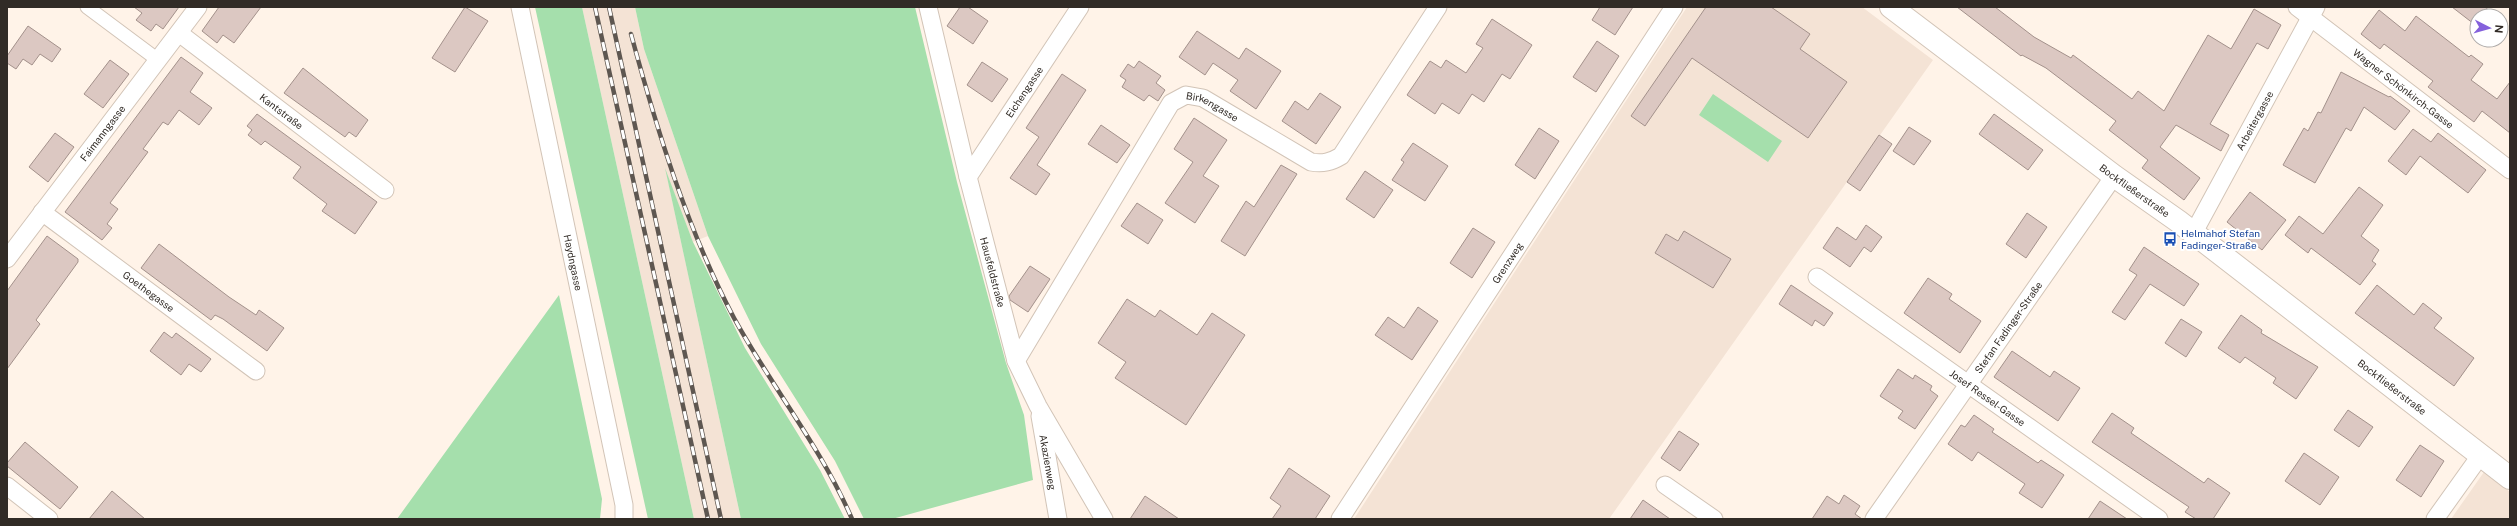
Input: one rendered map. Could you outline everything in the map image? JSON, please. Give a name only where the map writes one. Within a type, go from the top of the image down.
[{"type":"main road","name":"Bockfließerstraße","points":[[1891,7],[2193,234],[2510,478]]},
{"type":"street","points":[[87,7],[158,60]]},
{"type":"street","name":"Faimanngasse","points":[[7,259],[198,7]]},
{"type":"street","name":"Haydngasse","points":[[520,7],[624,505],[624,519]]},
{"type":"street","name":"Hausfeldstraße","points":[[928,7],[968,177],[1016,361],[1038,406],[1104,519]]},
{"type":"street","name":"Eichengasse","points":[[968,177],[1080,7]]},
{"type":"street","name":"Birkengasse","points":[[1016,361],[1171,103],[1186,95],[1203,98],[1311,162],[1320,163],[1334,160],[1341,156],[1438,7]]},
{"type":"street","name":"Grenzweg","points":[[1340,519],[1674,7]]},
{"type":"street","name":"Wagner Schönkirch-Gasse","points":[[2308,10],[2510,170]]},
{"type":"street","name":"Arbeitergasse","points":[[2193,234],[2308,10]]},
{"type":"street","name":"Kantstraße","points":[[179,33],[385,190]]},
{"type":"street","name":"Stefan Fadinger-Straße","points":[[1874,519],[2114,176]]},
{"type":"street","name":"Goethegasse","points":[[42,212],[256,371]]},
{"type":"street","name":"Josef Ressel-Gasse","points":[[1817,277],[2159,519]]},
{"type":"street","name":"Akazienweg","points":[[1038,406],[1058,519]]},
{"type":"street","points":[[2435,519],[2480,456]]},
{"type":"street","points":[[1665,485],[1714,519]]},
{"type":"street","points":[[7,486],[49,519]]},
{"type":"shaded area","points":[[582,7],[635,7],[644,49],[708,236],[693,242],[666,172],[741,519],[694,519]]},
{"type":"shaded area","points":[[1687,7],[1862,7],[1933,60],[1609,519],[1354,519]]},
{"type":"shaded area","points":[[2484,472],[2510,492],[2510,519],[2451,519]]},
{"type":"green space","points":[[535,7],[582,7],[694,519],[648,519]]},
{"type":"green space","points":[[635,7],[915,7],[957,182],[1006,363],[1024,415],[1033,480],[892,519],[864,519],[835,461],[761,344],[708,236],[644,49]]},
{"type":"green space","points":[[1713,94],[1782,141],[1768,162],[1699,115]]},
{"type":"green space","points":[[665,168],[693,242],[745,348],[820,470],[845,519],[741,519]]},
{"type":"green space","points":[[559,295],[602,499],[600,519],[397,519]]},
{"type":"building","points":[[134,7],[179,7],[163,29],[156,24],[151,31],[136,20],[142,13]]},
{"type":"building","points":[[219,7],[261,7],[234,43],[223,35],[217,43],[202,31]]},
{"type":"building","points":[[465,7],[488,21],[455,72],[432,58]]},
{"type":"building","points":[[960,7],[968,7],[988,21],[973,44],[947,26]]},
{"type":"building","points":[[1600,7],[1633,7],[1615,35],[1592,20]]},
{"type":"building","points":[[1706,7],[1771,7],[1810,34],[1800,49],[1847,82],[1808,138],[1692,58],[1645,126],[1631,116]]},
{"type":"building","points":[[1957,7],[1995,7],[2034,37],[2071,58],[2073,55],[2132,99],[2138,91],[2164,111],[2208,35],[2231,49],[2254,9],[2281,25],[2268,49],[2257,43],[2210,124],[2229,135],[2221,151],[2176,125],[2160,147],[2200,178],[2184,200],[2142,168],[2148,160],[2109,130],[2116,121],[2046,68],[2022,55],[2021,56]]},
{"type":"building","points":[[2452,7],[2488,7],[2469,8],[2469,20]]},
{"type":"building","points":[[2379,10],[2405,31],[2416,16],[2469,57],[2471,55],[2483,64],[2471,80],[2497,99],[2510,82],[2510,133],[2482,111],[2474,122],[2428,87],[2433,81],[2384,44],[2380,49],[2361,34]]},
{"type":"building","points":[[1492,19],[1532,45],[1510,79],[1502,74],[1484,102],[1472,94],[1459,114],[1442,103],[1435,114],[1407,95],[1430,61],[1441,68],[1446,60],[1466,73],[1483,48],[1476,44]]},
{"type":"building","points":[[28,26],[61,49],[52,62],[40,54],[32,65],[23,59],[16,69],[7,63],[7,56]]},
{"type":"building","points":[[1197,31],[1239,59],[1246,48],[1281,71],[1256,109],[1230,91],[1238,80],[1213,63],[1205,75],[1179,57]]},
{"type":"building","points":[[1597,41],[1619,56],[1596,92],[1573,77]]},
{"type":"building","points":[[181,57],[203,73],[190,92],[212,108],[199,125],[179,110],[168,125],[163,122],[143,149],[148,152],[110,203],[118,209],[107,224],[112,228],[102,240],[65,212]]},
{"type":"building","points":[[110,60],[129,74],[103,108],[84,94]]},
{"type":"building","points":[[1139,61],[1161,76],[1156,83],[1165,90],[1158,101],[1149,95],[1144,101],[1122,87],[1126,80],[1120,76],[1128,64],[1134,68]]},
{"type":"building","points":[[982,62],[1008,79],[992,102],[967,85]]},
{"type":"building","points":[[303,68],[368,120],[356,137],[349,132],[345,137],[284,93]]},
{"type":"building","points":[[2341,72],[2389,97],[2390,96],[2410,111],[2395,130],[2364,107],[2351,131],[2346,128],[2315,183],[2283,165],[2304,128],[2308,131],[2318,112],[2321,113]]},
{"type":"building","points":[[1062,74],[1086,90],[1037,165],[1050,174],[1036,195],[1010,178],[1039,137],[1026,128]]},
{"type":"building","points":[[1320,93],[1341,107],[1316,144],[1282,121],[1295,101],[1308,110]]},
{"type":"building","points":[[257,114],[377,202],[355,234],[322,211],[327,204],[293,178],[301,167],[265,141],[261,145],[248,135],[252,130],[247,126]]},
{"type":"building","points":[[1994,114],[2043,150],[2028,170],[1979,134]]},
{"type":"building","points":[[1194,118],[1227,140],[1203,176],[1219,186],[1195,223],[1165,203],[1193,162],[1174,149]]},
{"type":"building","points":[[1101,125],[1130,145],[1117,163],[1088,144]]},
{"type":"building","points":[[1909,127],[1931,141],[1914,165],[1893,151]]},
{"type":"building","points":[[1539,128],[1559,141],[1535,179],[1515,165]]},
{"type":"building","points":[[2413,129],[2431,142],[2438,133],[2486,170],[2468,193],[2420,156],[2406,175],[2388,161]]},
{"type":"building","points":[[55,133],[74,147],[48,182],[29,167]]},
{"type":"building","points":[[1879,135],[1892,144],[1860,191],[1847,182]]},
{"type":"building","points":[[1413,143],[1448,166],[1425,201],[1392,180],[1404,162],[1401,160]]},
{"type":"building","points":[[1281,165],[1297,174],[1245,256],[1221,241],[1246,201],[1254,207]]},
{"type":"building","points":[[1365,171],[1393,190],[1374,218],[1346,199]]},
{"type":"building","points":[[2359,187],[2383,205],[2361,236],[2379,250],[2372,261],[2376,264],[2360,285],[2311,248],[2308,253],[2285,235],[2299,216],[2323,234]]},
{"type":"building","points":[[2250,192],[2286,220],[2262,250],[2227,222]]},
{"type":"building","points":[[1137,203],[1163,220],[1148,244],[1121,226]]},
{"type":"building","points":[[2027,213],[2047,227],[2026,258],[2006,244]]},
{"type":"building","points":[[1866,225],[1882,237],[1871,252],[1864,247],[1850,267],[1823,248],[1837,227],[1856,240]]},
{"type":"building","points":[[1473,228],[1495,242],[1472,278],[1450,263]]},
{"type":"building","points":[[1684,231],[1731,259],[1713,288],[1655,253],[1666,234],[1678,241]]},
{"type":"building","points":[[47,236],[78,259],[78,262],[36,320],[40,324],[7,369],[7,291]]},
{"type":"building","points":[[159,244],[229,297],[256,315],[259,310],[284,328],[267,351],[223,319],[215,315],[211,320],[141,268]]},
{"type":"building","points":[[2144,247],[2199,284],[2184,306],[2150,284],[2125,320],[2112,312],[2137,275],[2129,270]]},
{"type":"building","points":[[1030,266],[1050,279],[1028,312],[1010,300],[1009,296]]},
{"type":"building","points":[[1928,278],[1952,294],[1949,299],[1981,321],[1960,353],[1904,313]]},
{"type":"building","points":[[1791,285],[1833,313],[1824,326],[1815,320],[1812,326],[1779,304]]},
{"type":"building","points":[[2377,285],[2414,315],[2423,303],[2442,318],[2434,328],[2474,358],[2454,386],[2355,313]]},
{"type":"building","points":[[1127,299],[1155,317],[1160,310],[1197,335],[1212,313],[1245,335],[1186,425],[1115,378],[1126,362],[1098,343]]},
{"type":"building","points":[[1418,307],[1438,321],[1412,360],[1375,335],[1388,317],[1404,328]]},
{"type":"building","points":[[2241,315],[2262,330],[2261,333],[2318,367],[2296,399],[2273,383],[2276,378],[2245,357],[2240,363],[2218,348]]},
{"type":"building","points":[[2181,319],[2202,332],[2186,357],[2165,343]]},
{"type":"building","points":[[164,332],[172,338],[176,333],[211,359],[201,372],[189,364],[181,375],[150,351]]},
{"type":"building","points":[[2012,351],[2050,377],[2054,371],[2080,388],[2058,421],[1994,377]]},
{"type":"building","points":[[1898,369],[1913,379],[1915,375],[1932,386],[1930,390],[1938,396],[1915,429],[1898,418],[1903,411],[1880,396]]},
{"type":"building","points":[[2348,410],[2373,427],[2359,447],[2334,430]]},
{"type":"building","points":[[2112,413],[2134,428],[2131,433],[2204,483],[2208,478],[2230,493],[2213,519],[2196,519],[2185,512],[2189,507],[2092,442]]},
{"type":"building","points":[[1974,415],[1994,429],[1992,432],[2038,463],[2041,460],[2064,475],[2042,508],[2019,493],[2025,484],[1978,452],[1972,461],[1948,444],[1961,425],[1965,427]]},
{"type":"building","points":[[1679,431],[1699,444],[1680,471],[1661,458]]},
{"type":"building","points":[[25,442],[78,487],[60,509],[7,466],[7,463]]},
{"type":"building","points":[[2420,445],[2444,461],[2421,497],[2396,480]]},
{"type":"building","points":[[2304,453],[2339,477],[2320,505],[2285,481]]},
{"type":"building","points":[[1289,468],[1330,496],[1315,519],[1272,519],[1281,506],[1270,498]]},
{"type":"building","points":[[112,491],[145,519],[89,519]]},
{"type":"building","points":[[1844,495],[1860,506],[1855,514],[1862,519],[1812,519],[1827,496],[1839,504]]},
{"type":"building","points":[[1145,496],[1179,519],[1130,519]]},
{"type":"building","points":[[1643,500],[1670,519],[1630,519]]},
{"type":"building","points":[[2100,501],[2127,519],[2088,519]]},
{"type":"railway","points":[[595,7],[708,519]]},
{"type":"railway","points":[[609,7],[721,519]]},
{"type":"railway","points":[[631,34],[651,106],[675,179],[702,250],[717,284],[748,343],[826,467],[840,492],[852,519]]},
{"type":"place","name":"Helmahof Stefan Fadinger-Straße","points":[[2170,239]]}]
